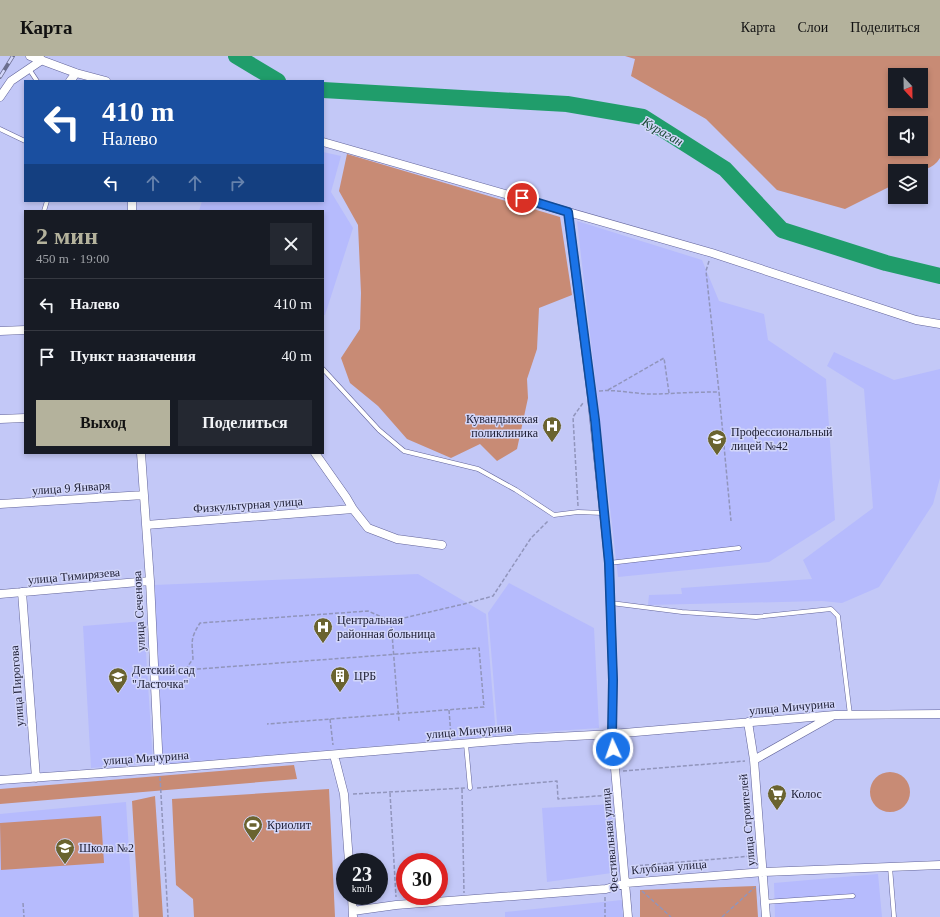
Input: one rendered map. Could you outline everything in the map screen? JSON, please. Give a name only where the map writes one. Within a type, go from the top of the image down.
[{"type":"street","points":[[30,56],[76,73],[102,80]]},
{"type":"street","points":[[0,97],[10,81],[42,60]]},
{"type":"street","points":[[71,80],[76,73]]},
{"type":"street","points":[[324,142],[712,254],[916,320],[940,324]]},
{"type":"street","name":"Фестивальная улица","points":[[568,212],[592,392],[609,563],[613,680],[612,734],[628,917]]},
{"type":"street","points":[[0,331],[24,330]]},
{"type":"street","points":[[0,419],[24,418]]},
{"type":"street","name":"улица Сеченова","points":[[141,454],[150,581],[159,769]]},
{"type":"street","points":[[316,454],[346,496],[353,509],[368,528],[397,539],[442,545]]},
{"type":"street","name":"улица 9 Января","points":[[0,504],[144,495]]},
{"type":"street","name":"Физкультурная улица","points":[[146,525],[353,509]]},
{"type":"street","name":"улица Тимирязева","points":[[0,594],[150,581]]},
{"type":"street","name":"улица Пирогова","points":[[22,592],[36,778]]},
{"type":"street","name":"улица Мичурина","points":[[0,780],[612,734],[835,715],[940,714]]},
{"type":"street","points":[[754,760],[835,715]]},
{"type":"street","name":"улица Строителей","points":[[748,722],[754,760],[764,875],[766,917]]},
{"type":"street","points":[[334,754],[344,794],[348,853]]},
{"type":"street","name":"Клубная улица","points":[[353,914],[396,906],[606,890],[626,883],[940,865]]},
{"type":"lane","points":[[29,69],[36,80]]},
{"type":"lane","points":[[0,129],[24,141]]},
{"type":"lane","points":[[324,371],[379,430],[404,451],[478,469],[516,490],[554,515],[578,512],[604,513]]},
{"type":"lane","points":[[609,563],[739,548]]},
{"type":"lane","points":[[611,603],[682,612],[756,617],[831,609],[838,616],[850,715]]},
{"type":"lane","points":[[466,744],[470,788]]},
{"type":"lane","points":[[890,867],[894,917]]},
{"type":"lane","points":[[765,902],[852,896]]},
{"type":"path","points":[[712,254],[706,271],[731,521]]},
{"type":"path","points":[[608,390],[664,358],[669,393]]},
{"type":"path","points":[[578,512],[573,417],[592,392],[608,390],[657,394],[719,392]]},
{"type":"path","points":[[185,670],[193,659],[193,635],[200,623],[368,611],[391,620],[493,596],[531,538],[554,515]]},
{"type":"path","points":[[391,620],[399,722]]},
{"type":"path","points":[[154,675],[185,670],[479,648],[484,707],[267,724]]},
{"type":"path","points":[[449,710],[451,745]]},
{"type":"path","points":[[330,720],[334,754]]},
{"type":"path","points":[[615,772],[754,760]]},
{"type":"path","points":[[159,769],[168,917]]},
{"type":"path","points":[[344,794],[390,793],[557,781],[558,799],[618,795]]},
{"type":"path","points":[[462,788],[464,900]]},
{"type":"path","points":[[390,793],[396,906]]},
{"type":"path","points":[[624,866],[762,856]]},
{"type":"path","points":[[722,917],[764,875]]},
{"type":"path","points":[[605,917],[604,902],[606,890]]},
{"type":"path","points":[[640,890],[671,917]]},
{"type":"path","points":[[23,903],[24,917]]},
{"type":"shaded area","points":[[625,56],[940,56],[940,158],[936,163],[928,168],[928,164],[888,164],[888,188],[845,209],[777,190],[706,119],[631,76],[635,59]]},
{"type":"shaded area","points":[[324,152],[341,156],[331,192],[353,228],[325,315],[324,210],[199,210],[202,202],[324,202]]},
{"type":"shaded area","points":[[347,154],[560,217],[572,295],[539,308],[537,349],[527,379],[528,398],[517,449],[497,461],[480,444],[451,458],[407,439],[378,406],[350,383],[341,358],[360,329],[361,293],[358,225],[339,191]]},
{"type":"shaded area","name":"Профессиональный лицей №42","points":[[577,221],[702,260],[719,301],[764,314],[768,340],[826,379],[835,520],[769,562],[618,577]]},
{"type":"shaded area","points":[[834,352],[894,380],[940,369],[940,478],[933,504],[879,587],[842,603],[822,601],[648,605],[649,595],[682,594],[681,588],[812,579],[803,560],[873,508],[864,389],[827,366]]},
{"type":"shaded area","name":"Центральная районная больница","points":[[418,574],[486,614],[496,736],[163,764],[154,585]]},
{"type":"shaded area","points":[[509,583],[594,628],[599,728],[498,735],[488,613]]},
{"type":"shaded area","name":"Детский сад \"Ласточка\"","points":[[144,621],[153,763],[91,768],[83,626]]},
{"type":"shaded area","points":[[294,765],[297,779],[0,804],[0,789]]},
{"type":"shaded area","points":[[894,772],[901,775],[907,781],[910,792],[909,800],[901,809],[894,812],[886,812],[879,809],[871,800],[870,788],[873,781],[882,773]]},
{"type":"shaded area","name":"Криолит","points":[[329,789],[335,917],[194,917],[193,899],[176,885],[172,799]]},
{"type":"shaded area","points":[[155,796],[163,917],[139,917],[132,801]]},
{"type":"shaded area","name":"Школа №2","points":[[126,802],[133,917],[0,917],[0,814]]},
{"type":"shaded area","points":[[613,804],[619,872],[547,882],[542,808]]},
{"type":"shaded area","points":[[101,816],[104,863],[1,870],[0,823]]},
{"type":"shaded area","points":[[878,874],[882,917],[775,917],[774,883]]},
{"type":"shaded area","points":[[756,886],[758,917],[640,917],[640,890]]},
{"type":"shaded area","points":[[622,900],[623,917],[505,917],[505,912]]},
{"type":"waterway","name":"Кураган","points":[[236,56],[276,80]]},
{"type":"waterway","name":"Кураган","points":[[324,90],[567,104],[643,117],[725,169],[782,230],[886,263],[940,276]]},
{"type":"railway","points":[[0,77],[13,56]]},
{"type":"place","name":"Кувандыкская поликлиника","points":[[552,443]]},
{"type":"place","name":"Профессиональный лицей №42","points":[[717,456]]},
{"type":"place","name":"Центральная районная больница","points":[[323,644]]},
{"type":"place","name":"ЦРБ","points":[[340,693]]},
{"type":"place","name":"Детский сад \"Ласточка\"","points":[[118,694]]},
{"type":"place","name":"Колос","points":[[777,811]]},
{"type":"place","name":"Криолит","points":[[253,842]]},
{"type":"place","name":"Школа №2","points":[[65,865]]},
{"type":"route","points":[[522,198],[568,212],[595,420],[609,563],[613,680],[613,749]]}]
